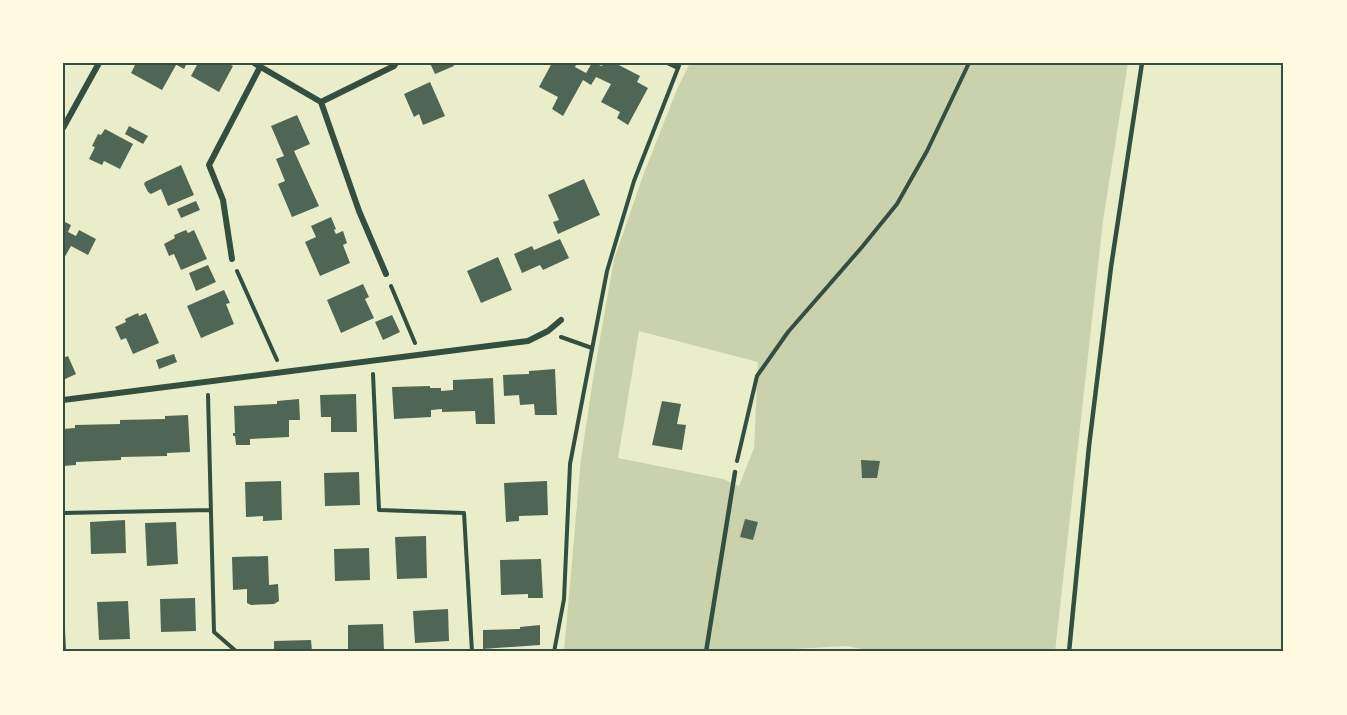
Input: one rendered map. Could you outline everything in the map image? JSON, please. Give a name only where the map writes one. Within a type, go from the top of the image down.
[{"type":"street","points":[[63,128],[99,63]]},
{"type":"street","points":[[321,102],[396,63]]},
{"type":"street","points":[[232,259],[223,200],[209,165],[257,65],[321,102],[359,211],[386,274]]},
{"type":"street","points":[[63,400],[528,340],[548,331],[561,320]]},
{"type":"lane","points":[[1069,652],[1089,446],[1111,267],[1142,63]]},
{"type":"lane","points":[[706,652],[735,472]]},
{"type":"path","points":[[667,63],[678,68]]},
{"type":"path","points":[[554,652],[564,599],[570,464],[607,271],[634,181],[680,63]]},
{"type":"path","points":[[735,472],[757,376],[788,332],[897,204],[927,151],[969,63]]},
{"type":"path","points":[[232,259],[282,373]]},
{"type":"path","points":[[386,274],[420,355]]},
{"type":"path","points":[[548,331],[571,342],[592,348]]},
{"type":"path","points":[[372,361],[379,510],[464,513],[472,652]]},
{"type":"path","points":[[207,382],[214,632],[237,652]]},
{"type":"path","points":[[63,513],[211,510]]},
{"type":"path","points":[[63,629],[64,652]]},
{"type":"green space","points":[[690,63],[1128,63],[1103,221],[1055,652],[875,652],[847,646],[739,652],[564,652],[581,459],[614,259],[644,173],[678,87]],"holes":[[[639,331],[758,362],[754,448],[739,486],[723,479],[618,458]]]},
{"type":"building","points":[[136,63],[173,63],[176,65],[162,90],[131,73]]},
{"type":"building","points":[[173,63],[187,63],[184,69]]},
{"type":"building","points":[[198,63],[226,63],[233,66],[219,92],[191,76]]},
{"type":"building","points":[[430,63],[453,63],[454,66],[435,74]]},
{"type":"building","points":[[552,63],[577,63],[575,67],[586,73],[592,63],[602,66],[603,63],[615,63],[640,76],[637,82],[648,88],[628,125],[617,118],[620,112],[601,102],[611,84],[596,77],[591,85],[583,80],[563,116],[552,109],[558,97],[539,87]]},
{"type":"building","points":[[430,82],[445,116],[423,125],[419,114],[414,117],[404,94]]},
{"type":"building","points":[[297,115],[310,144],[294,151],[319,206],[292,217],[278,184],[285,181],[276,159],[284,156],[271,126]]},
{"type":"building","points":[[129,126],[148,136],[143,144],[125,134]]},
{"type":"building","points":[[105,129],[133,144],[120,169],[104,161],[102,165],[89,159],[98,134],[101,135]]},
{"type":"building","points":[[181,165],[194,195],[168,206],[161,189],[151,194],[144,184]]},
{"type":"building","points":[[584,179],[600,215],[558,234],[553,222],[559,220],[548,195]]},
{"type":"building","points":[[196,201],[200,210],[181,218],[177,209]]},
{"type":"building","points":[[331,217],[336,234],[343,231],[347,243],[343,245],[350,263],[320,276],[305,242],[316,237],[311,226]]},
{"type":"building","points":[[63,221],[71,225],[68,232],[76,236],[79,230],[96,239],[88,255],[71,246],[63,260]]},
{"type":"building","points":[[186,230],[188,233],[194,230],[207,259],[181,270],[174,254],[169,256],[164,244],[175,238],[174,235]]},
{"type":"building","points":[[560,239],[569,258],[543,270],[540,265],[522,273],[514,254],[532,246],[534,250]]},
{"type":"building","points":[[498,257],[512,290],[481,303],[467,271]]},
{"type":"building","points":[[208,265],[216,282],[196,291],[189,273]]},
{"type":"building","points":[[363,284],[369,297],[365,299],[374,318],[341,333],[327,300]]},
{"type":"building","points":[[224,290],[230,303],[226,304],[234,324],[201,338],[187,306]]},
{"type":"building","points":[[138,313],[139,316],[146,313],[159,343],[133,354],[126,338],[121,340],[115,327]]},
{"type":"building","points":[[392,315],[400,332],[383,340],[375,322]]},
{"type":"building","points":[[174,354],[177,362],[159,369],[156,360]]},
{"type":"building","points":[[68,356],[76,374],[63,380],[63,358]]},
{"type":"building","points":[[555,369],[557,415],[535,415],[534,404],[520,405],[519,395],[504,396],[503,375],[529,374],[529,371]]},
{"type":"building","points":[[493,378],[495,424],[476,424],[475,411],[442,412],[442,409],[431,410],[431,417],[394,419],[392,387],[430,386],[430,388],[441,388],[441,391],[453,390],[453,380]]},
{"type":"building","points":[[356,394],[357,432],[331,432],[331,417],[321,417],[320,395]]},
{"type":"building","points":[[299,399],[300,420],[289,420],[289,437],[250,439],[250,445],[236,445],[235,436],[233,436],[235,433],[234,406],[277,404],[277,401]]},
{"type":"building","points":[[662,401],[681,404],[677,424],[686,425],[682,450],[652,445]]},
{"type":"building","points":[[188,415],[190,452],[167,453],[167,456],[121,457],[121,460],[76,462],[76,465],[63,466],[63,429],[75,428],[75,425],[120,424],[120,420],[165,419],[165,416]]},
{"type":"building","points":[[861,460],[880,461],[877,478],[862,478]]},
{"type":"building","points":[[359,472],[360,505],[325,506],[324,473]]},
{"type":"building","points":[[281,481],[282,520],[263,521],[263,516],[246,517],[245,482]]},
{"type":"building","points":[[547,481],[548,515],[519,516],[519,521],[506,522],[504,483]]},
{"type":"building","points":[[745,519],[758,522],[753,540],[740,537]]},
{"type":"building","points":[[125,520],[126,553],[91,554],[90,522]]},
{"type":"building","points":[[176,522],[178,564],[147,566],[145,523]]},
{"type":"building","points":[[426,536],[427,578],[397,579],[395,537]]},
{"type":"building","points":[[369,548],[370,580],[335,581],[334,549]]},
{"type":"building","points":[[268,556],[269,585],[278,584],[279,601],[274,604],[251,605],[247,603],[247,589],[233,590],[232,557]]},
{"type":"building","points":[[541,559],[543,598],[528,598],[528,594],[501,595],[500,560]]},
{"type":"building","points":[[195,598],[196,631],[161,632],[160,599]]},
{"type":"building","points":[[128,601],[130,639],[99,640],[97,602]]},
{"type":"building","points":[[448,609],[449,641],[415,643],[413,611]]},
{"type":"building","points":[[383,624],[384,652],[348,652],[348,625]]},
{"type":"building","points":[[540,625],[540,645],[483,649],[483,630],[520,629],[520,627]]},
{"type":"building","points":[[311,640],[312,652],[274,652],[274,641]]}]
